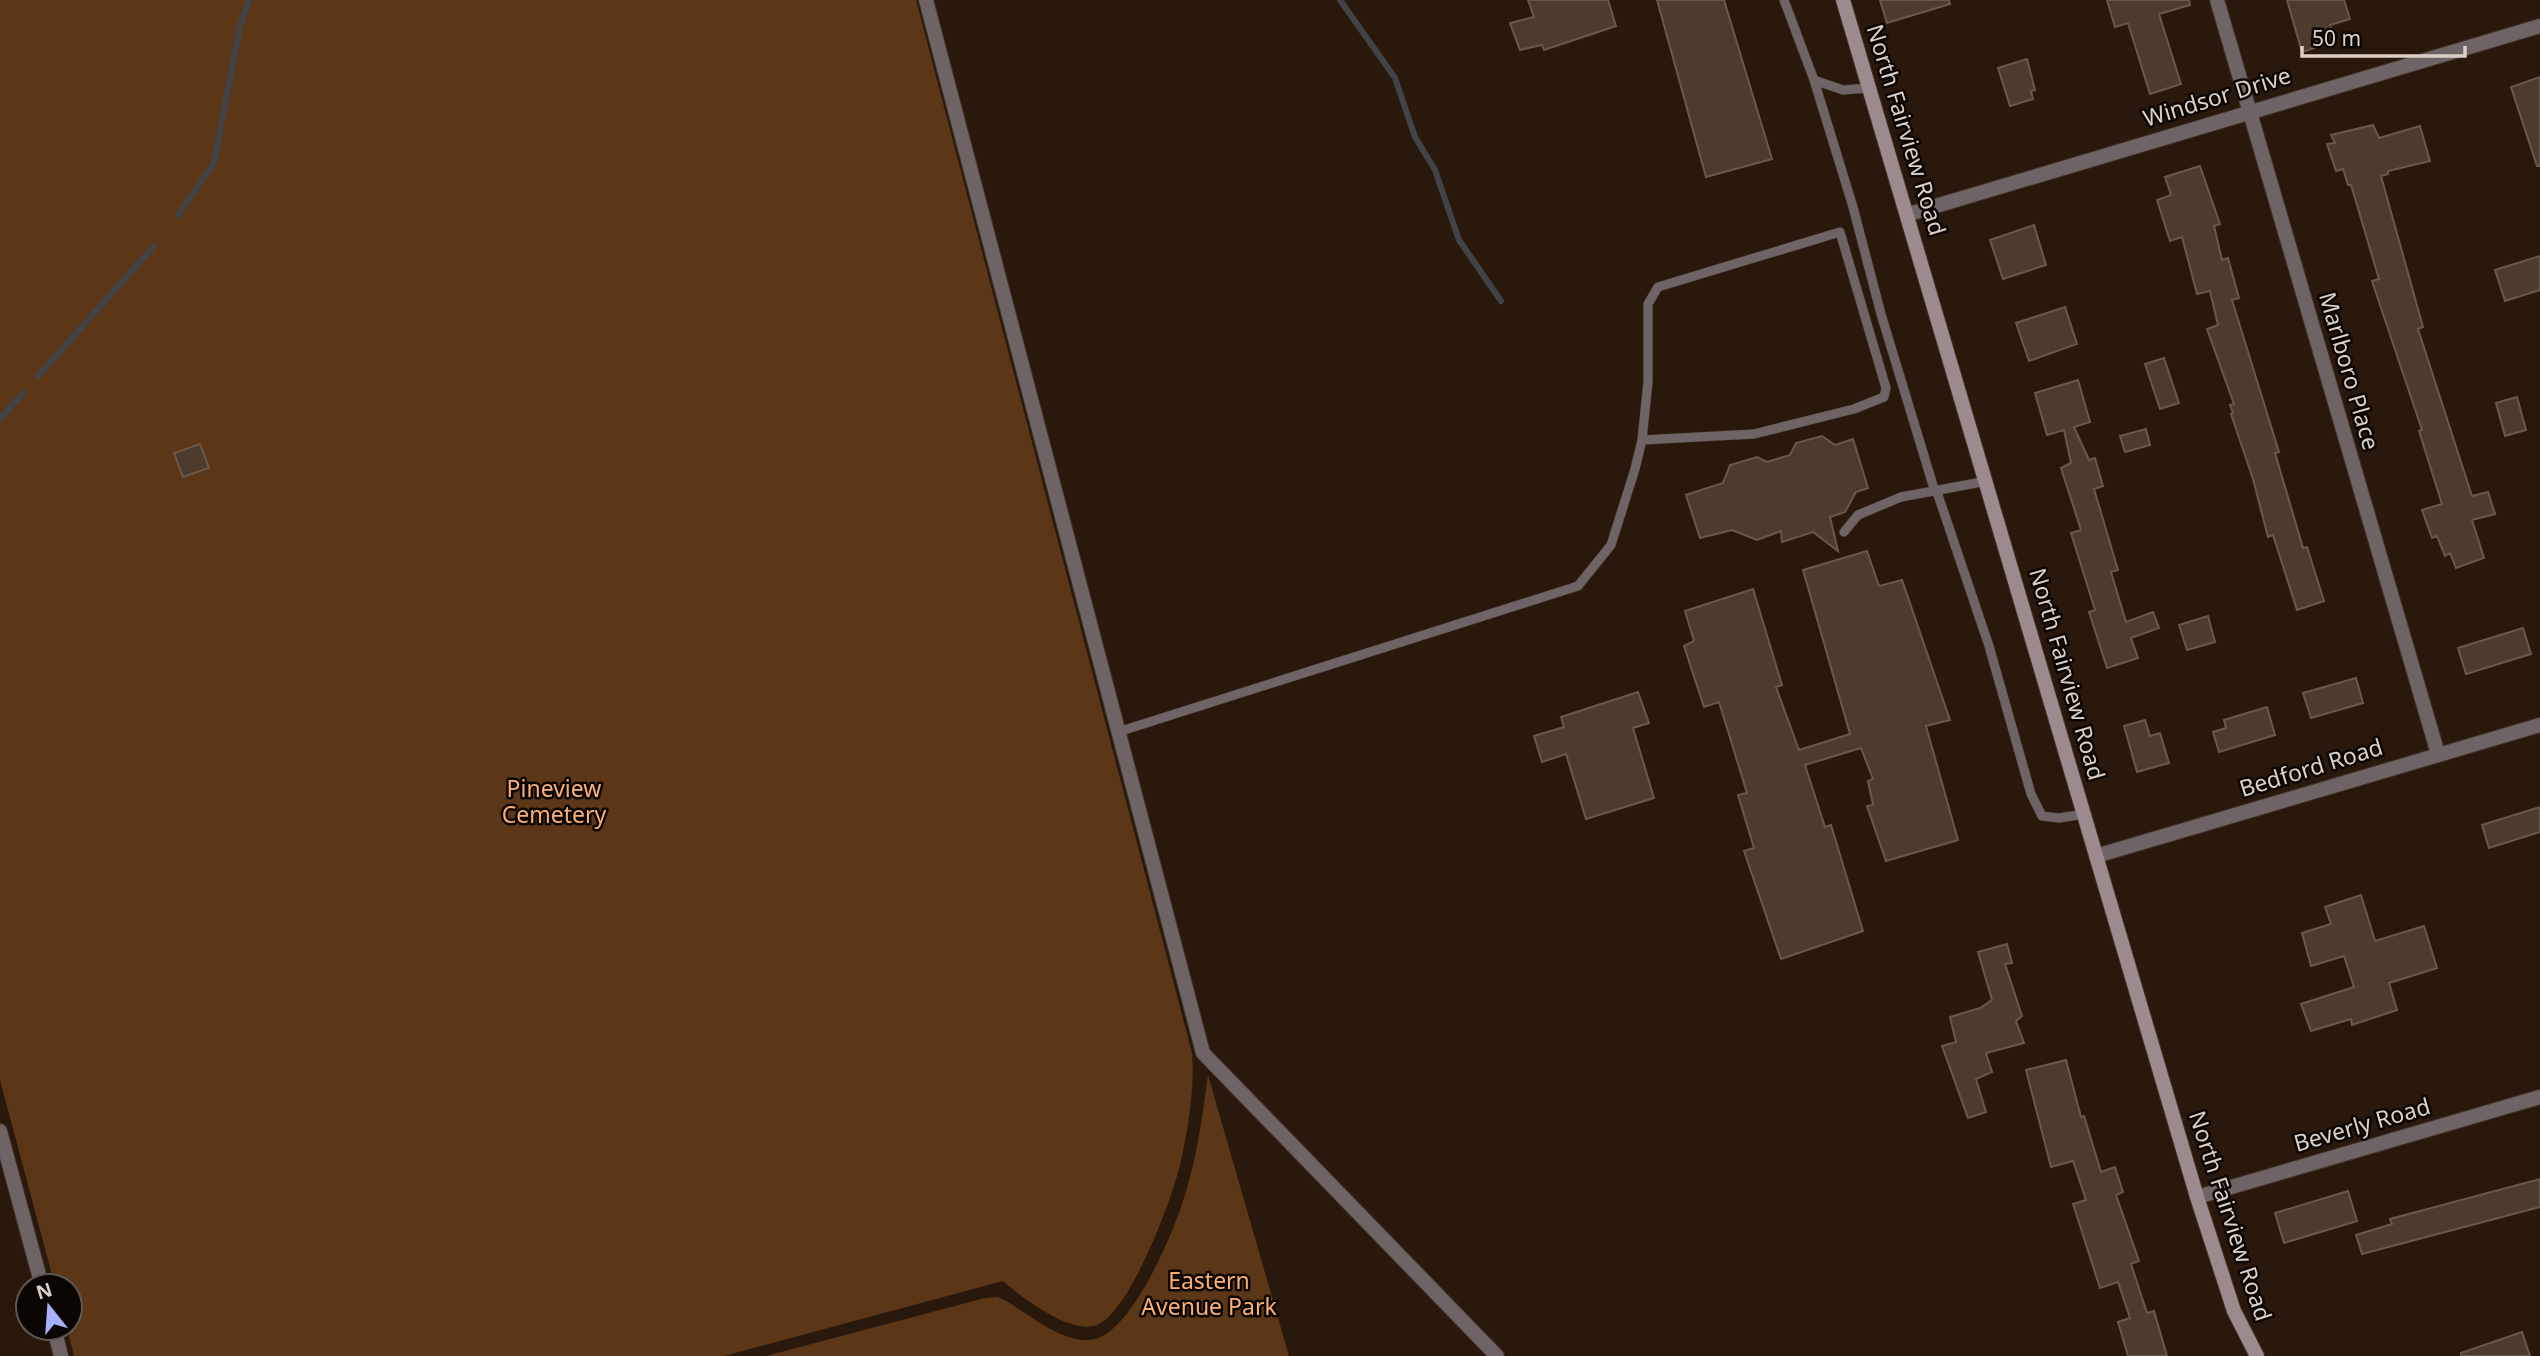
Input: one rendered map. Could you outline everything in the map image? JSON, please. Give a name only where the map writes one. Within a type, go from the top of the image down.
[{"type":"main road","name":"North Fairview Road","points":[[1843,0],[1909,214],[2197,1197],[2234,1311],[2258,1356]]},
{"type":"street","points":[[926,0],[1203,1053],[1497,1356]]},
{"type":"street","name":"Marlboro Place","points":[[2217,0],[2438,754]]},
{"type":"street","name":"Windsor Drive","points":[[1909,214],[2540,26]]},
{"type":"street","name":"Bedford Road","points":[[2096,856],[2540,725]]},
{"type":"street","name":"Beverly Road","points":[[2197,1197],[2540,1097]]},
{"type":"street","points":[[0,1131],[39,1272]]},
{"type":"street","points":[[0,1183],[17,1192]]},
{"type":"lane","points":[[1784,0],[1814,80],[1936,492],[1989,646],[2031,794],[2042,816],[2059,818],[2084,814]]},
{"type":"lane","points":[[1814,80],[1843,90],[1869,88]]},
{"type":"lane","points":[[1118,732],[1578,586],[1611,545],[1642,440],[1648,382],[1648,304],[1658,287],[1840,232],[1886,388],[1884,397],[1854,410],[1754,435],[1642,440]]},
{"type":"lane","points":[[1844,532],[1858,515],[1901,497],[1986,481]]},
{"type":"green space","name":"Pineview Cemetery","points":[[0,0],[916,0],[1192,1053],[1190,1109],[1175,1181],[1159,1227],[1136,1278],[1110,1316],[1097,1325],[1074,1325],[1047,1313],[1003,1281],[724,1356],[74,1356],[70,1342],[84,1342],[84,1272],[51,1272],[0,1080]]},
{"type":"green space","name":"Eastern Avenue Park","points":[[1208,1075],[1289,1356],[766,1356],[985,1298],[998,1297],[1066,1336],[1090,1340],[1105,1335],[1119,1323],[1146,1285],[1176,1222],[1195,1158]]},
{"type":"building","points":[[1528,0],[1608,0],[1616,26],[1544,50],[1542,45],[1520,50],[1510,23],[1534,17]]},
{"type":"building","points":[[1657,0],[1724,0],[1772,159],[1706,177]]},
{"type":"building","points":[[1880,0],[1949,0],[1950,4],[1887,23]]},
{"type":"building","points":[[2107,0],[2189,0],[2190,5],[2159,14],[2181,84],[2150,94],[2128,23],[2115,27]]},
{"type":"building","points":[[2287,0],[2344,0],[2350,19],[2330,25],[2336,41],[2302,52]]},
{"type":"building","points":[[2027,59],[2035,90],[2031,91],[2033,99],[2010,106],[1998,68]]},
{"type":"building","points":[[2540,77],[2540,166],[2537,166],[2511,87]]},
{"type":"building","points":[[2373,125],[2379,138],[2420,126],[2430,161],[2388,171],[2388,174],[2381,176],[2423,327],[2418,329],[2472,496],[2488,492],[2495,514],[2472,520],[2484,558],[2456,568],[2450,553],[2445,556],[2437,536],[2432,538],[2422,510],[2442,504],[2419,431],[2422,430],[2372,281],[2379,279],[2351,185],[2348,185],[2343,169],[2336,171],[2327,144],[2335,143],[2331,135]]},
{"type":"building","points":[[2200,166],[2220,224],[2214,226],[2222,260],[2228,258],[2239,298],[2232,300],[2279,452],[2275,453],[2303,548],[2307,547],[2324,601],[2297,610],[2273,535],[2268,537],[2253,479],[2231,414],[2230,405],[2234,404],[2207,329],[2218,325],[2210,291],[2197,294],[2182,237],[2170,241],[2157,200],[2171,195],[2165,177]]},
{"type":"building","points":[[2034,225],[2046,265],[2003,279],[1990,240]]},
{"type":"building","points":[[2540,256],[2540,290],[2505,301],[2495,270]]},
{"type":"building","points":[[2065,307],[2077,344],[2029,361],[2016,323]]},
{"type":"building","points":[[2164,358],[2179,403],[2160,409],[2145,364]]},
{"type":"building","points":[[2078,380],[2090,422],[2074,427],[2089,460],[2095,458],[2103,486],[2094,489],[2118,570],[2111,572],[2126,622],[2153,612],[2159,628],[2131,638],[2138,658],[2107,668],[2089,612],[2095,610],[2071,533],[2081,530],[2061,468],[2071,463],[2064,430],[2047,435],[2035,393]]},
{"type":"building","points":[[2517,397],[2526,430],[2505,436],[2496,403]]},
{"type":"building","points":[[2146,429],[2150,445],[2125,452],[2120,436]]},
{"type":"building","points":[[1822,436],[1835,445],[1853,439],[1868,488],[1856,492],[1845,512],[1830,517],[1838,551],[1813,532],[1782,542],[1781,531],[1757,540],[1732,530],[1700,538],[1686,495],[1723,483],[1730,465],[1757,457],[1767,462],[1790,455],[1796,443]]},
{"type":"building","points":[[200,444],[209,468],[183,477],[174,453]]},
{"type":"building","points":[[1867,551],[1879,586],[1902,580],[1950,720],[1926,726],[1958,840],[1886,861],[1867,806],[1873,805],[1868,781],[1873,779],[1861,748],[1805,765],[1825,827],[1831,825],[1863,931],[1781,959],[1744,851],[1754,848],[1738,795],[1747,793],[1719,702],[1704,707],[1684,646],[1694,641],[1685,611],[1753,589],[1782,685],[1776,687],[1799,750],[1850,734],[1803,570]]},
{"type":"building","points":[[2208,616],[2215,642],[2187,650],[2179,625]]},
{"type":"building","points":[[2523,628],[2531,654],[2466,674],[2458,648]]},
{"type":"building","points":[[2356,678],[2363,703],[2311,718],[2303,693]]},
{"type":"building","points":[[1638,692],[1649,723],[1633,728],[1654,798],[1586,819],[1566,754],[1542,762],[1534,736],[1564,727],[1561,717]]},
{"type":"building","points":[[2267,707],[2275,735],[2219,752],[2213,732],[2226,728],[2224,720]]},
{"type":"building","points":[[2145,720],[2150,736],[2160,733],[2169,763],[2137,772],[2124,726]]},
{"type":"building","points":[[2540,807],[2540,832],[2489,848],[2482,825]]},
{"type":"building","points":[[2361,895],[2375,941],[2424,926],[2437,968],[2389,983],[2397,1010],[2352,1025],[2351,1019],[2311,1031],[2301,1004],[2354,987],[2344,956],[2311,966],[2302,933],[2331,924],[2325,907]]},
{"type":"building","points":[[2007,944],[2012,963],[2005,964],[2022,1016],[2016,1021],[2024,1043],[1986,1053],[1992,1072],[1976,1079],[1986,1112],[1968,1118],[1942,1046],[1956,1042],[1950,1017],[1980,1008],[1992,1000],[1978,952]]},
{"type":"building","points":[[2066,1060],[2081,1117],[2084,1116],[2101,1172],[2115,1167],[2123,1192],[2116,1195],[2139,1261],[2131,1264],[2147,1313],[2154,1311],[2167,1356],[2128,1356],[2118,1322],[2130,1318],[2118,1282],[2100,1288],[2073,1204],[2086,1200],[2073,1161],[2051,1167],[2026,1070]]},
{"type":"building","points":[[2540,1179],[2540,1207],[2362,1254],[2356,1235],[2392,1224],[2390,1219]]},
{"type":"building","points":[[2348,1191],[2357,1221],[2284,1243],[2275,1213]]},
{"type":"building","points":[[2522,1332],[2530,1356],[2461,1356],[2461,1353]]},
{"type":"waterway","points":[[178,215],[214,163],[240,26],[249,0]]},
{"type":"waterway","points":[[1340,0],[1395,78],[1415,137],[1435,170],[1459,240],[1501,301]]},
{"type":"waterway","points":[[38,376],[154,246]]},
{"type":"waterway","points":[[0,419],[23,393]]}]
